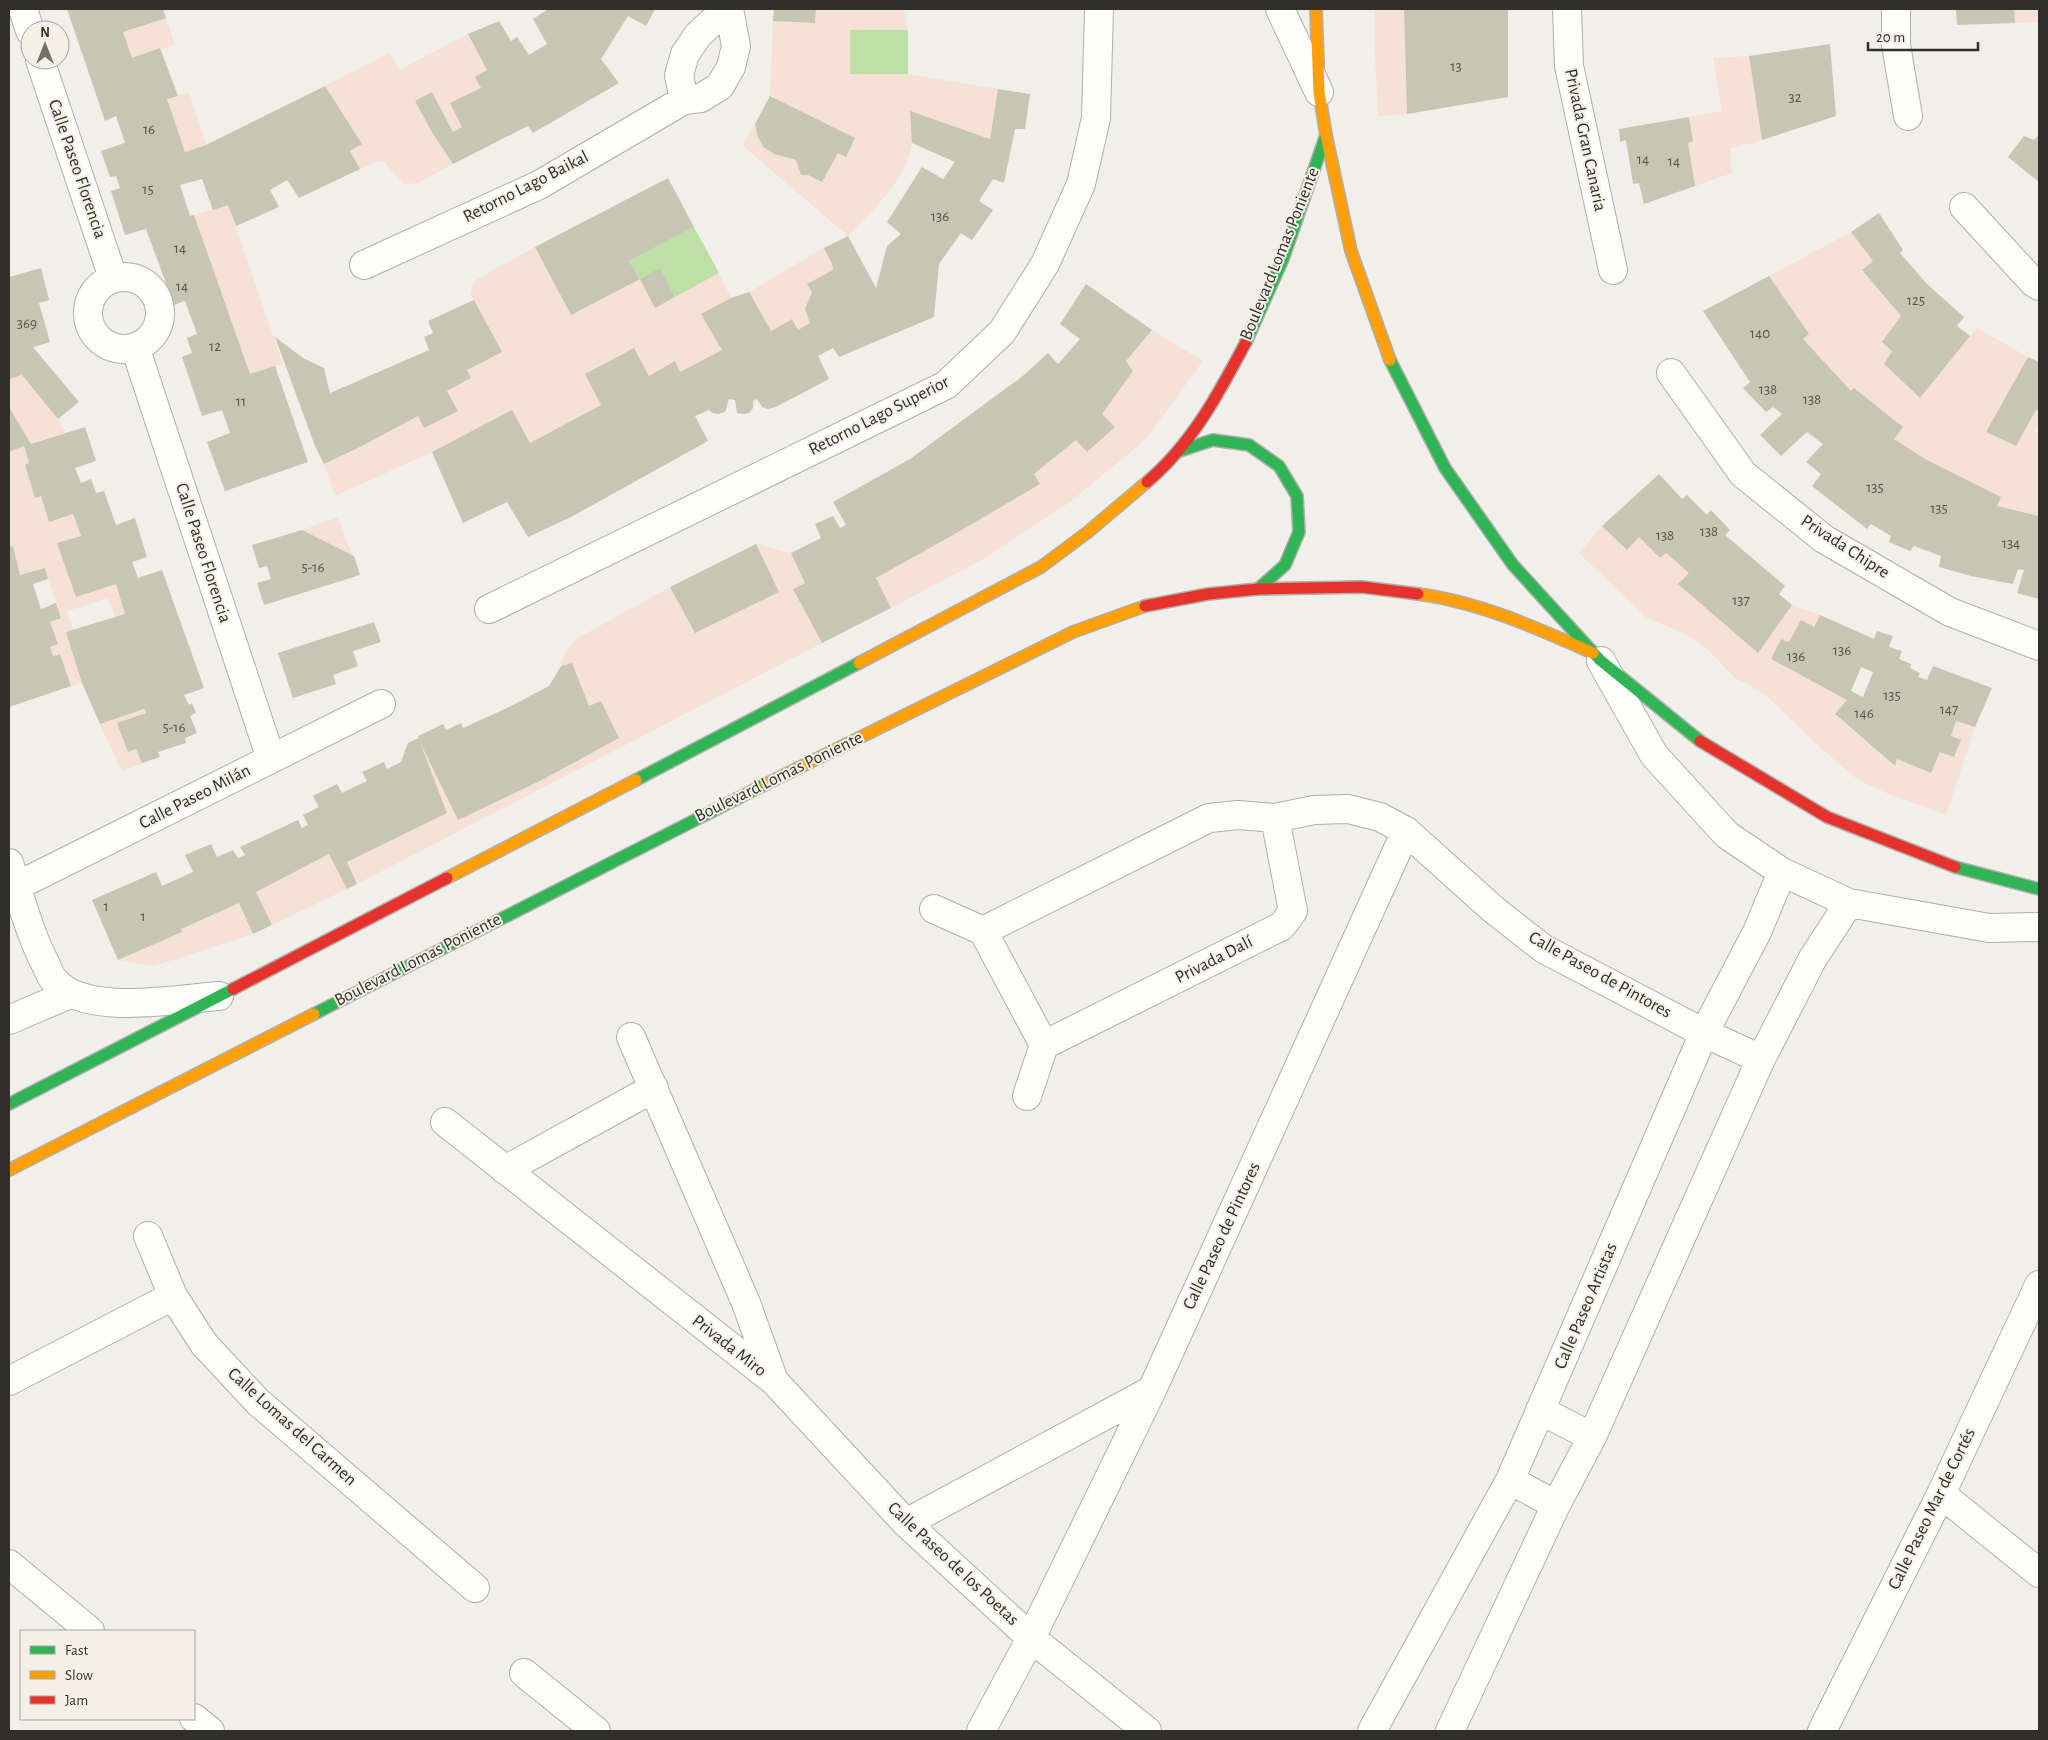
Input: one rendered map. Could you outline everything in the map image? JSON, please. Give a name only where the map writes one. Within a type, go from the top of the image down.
[{"type":"street","name":"Retorno Lago Superior","points":[[489,609],[946,385],[1002,332],[1045,264],[1082,184],[1096,118],[1099,9]]},
{"type":"street","points":[[1280,9],[1319,92]]},
{"type":"street","points":[[1316,9],[1319,92],[1326,135],[1351,251],[1391,362],[1445,468],[1513,565],[1597,656],[1708,747],[1827,816],[1954,867],[2039,889]]},
{"type":"street","name":"Privada Gran Canaria","points":[[1567,9],[1568,66],[1613,270]]},
{"type":"street","points":[[1896,9],[1896,45],[1908,116]]},
{"type":"street","points":[[684,100],[679,75],[685,54],[698,35],[712,22],[729,11]]},
{"type":"street","name":"Retorno Lago Baikal","points":[[364,265],[539,185],[684,100],[701,98],[720,86],[731,67],[736,46],[729,11]]},
{"type":"street","name":"Calle Paseo Florencia","points":[[43,70],[113,278]]},
{"type":"street","name":"Boulevard Lomas Poniente","points":[[9,1104],[520,841],[1041,567],[1078,542],[1156,474],[1179,450],[1224,384],[1258,317],[1306,197],[1326,135]]},
{"type":"street","points":[[1964,207],[2039,286]]},
{"type":"street","points":[[127,277],[140,281],[152,289],[158,302],[160,316],[156,329],[148,340],[135,347],[121,348],[108,345],[96,336],[90,324],[88,309],[92,296],[101,285],[113,278],[127,277]]},
{"type":"street","name":"Calle Paseo Florencia","points":[[135,347],[271,759]]},
{"type":"street","name":"Privada Chipre","points":[[1671,373],[1743,474],[1824,538],[1950,612],[2039,646]]},
{"type":"street","points":[[1179,450],[1213,440],[1250,445],[1279,466],[1296,496],[1299,532],[1285,565],[1258,589]]},
{"type":"street","name":"Boulevard Lomas Poniente","points":[[9,1170],[724,804],[1073,632],[1141,607],[1208,594],[1258,589],[1362,587],[1434,596],[1515,618],[1597,656]]},
{"type":"street","points":[[1597,656],[1654,755],[1727,835],[1782,872],[1849,903],[1989,928],[2039,927]]},
{"type":"street","name":"Calle Paseo Milán","points":[[11,880],[271,759],[381,704]]},
{"type":"street","name":"Calle Paseo de Pintores","points":[[983,931],[1209,818],[1238,815],[1275,818],[1314,810],[1348,809],[1380,817],[1406,831],[1494,910],[1544,948],[1704,1033],[1762,1059]]},
{"type":"street","name":"Privada Dalí","points":[[1044,1045],[1282,926],[1293,911],[1275,818]]},
{"type":"street","name":"Calle Paseo de Pintores","points":[[981,1731],[1032,1638],[1152,1390],[1406,831]]},
{"type":"street","name":"Calle Paseo Artistas","points":[[1372,1731],[1510,1480],[1704,1033],[1757,932],[1782,872]]},
{"type":"street","points":[[11,880],[39,952],[54,980],[70,994],[89,1000],[126,1003],[219,996]]},
{"type":"street","points":[[1450,1731],[1556,1505],[1592,1437],[1762,1059],[1813,958],[1849,903]]},
{"type":"street","points":[[934,909],[983,931],[1044,1045],[1027,1096]]},
{"type":"street","points":[[9,1020],[70,994]]},
{"type":"street","name":"Privada Miro","points":[[631,1037],[746,1303],[774,1381]]},
{"type":"street","points":[[506,1170],[654,1088]]},
{"type":"street","name":"Privada Miro","points":[[445,1122],[774,1381]]},
{"type":"street","name":"Calle Lomas del Carmen","points":[[148,1236],[173,1296],[204,1344],[258,1402],[475,1588]]},
{"type":"street","name":"Calle Paseo Mar de Cortés","points":[[1822,1731],[1940,1494],[2039,1285]]},
{"type":"street","points":[[9,1381],[173,1296]]},
{"type":"street","name":"Calle Paseo de los Poetas","points":[[774,1381],[906,1523],[1032,1638],[1146,1731]]},
{"type":"street","points":[[906,1523],[1152,1390]]},
{"type":"street","points":[[1540,1410],[1592,1437]]},
{"type":"street","points":[[1510,1480],[1556,1505]]},
{"type":"street","points":[[1940,1494],[2039,1573]]},
{"type":"street","points":[[9,1564],[89,1630]]},
{"type":"street","points":[[524,1672],[596,1731]]},
{"type":"street","points":[[195,1719],[210,1731]]},
{"type":"shaded area","points":[[816,9],[904,9],[908,30],[850,30],[850,74],[908,74],[998,89],[990,139],[910,112],[912,143],[903,169],[887,194],[848,236],[743,146],[755,124],[759,141],[763,146],[780,156],[796,160],[801,175],[808,175],[822,182],[838,153],[855,138],[770,96],[773,21],[815,23]]},
{"type":"shaded area","points":[[1375,9],[1404,9],[1407,114],[1378,116],[1374,34]]},
{"type":"shaded area","points":[[2014,9],[2039,9],[2039,22],[2015,23]]},
{"type":"shaded area","points":[[166,18],[175,45],[132,58],[123,32]]},
{"type":"shaded area","points":[[850,30],[908,30],[908,74],[850,74]]},
{"type":"shaded area","points":[[468,34],[487,70],[475,77],[481,88],[462,127],[453,132],[432,92],[415,101],[433,134],[453,164],[420,182],[405,185],[382,160],[360,169],[350,151],[362,144],[325,86],[389,53],[399,70]]},
{"type":"shaded area","points":[[1749,56],[1762,140],[1730,149],[1732,173],[1695,186],[1688,143],[1693,141],[1689,117],[1722,111],[1713,58]]},
{"type":"shaded area","points":[[189,92],[206,145],[185,152],[167,99]]},
{"type":"shaded area","points":[[228,205],[283,364],[250,374],[194,215]]},
{"type":"shaded area","points":[[694,227],[719,273],[675,297],[660,269],[640,279],[629,261]]},
{"type":"shaded area","points":[[1851,232],[1873,261],[1862,270],[1901,316],[1892,351],[1884,364],[1919,398],[1977,328],[2028,357],[1986,432],[2016,446],[2036,410],[2039,411],[2039,422],[2035,431],[2039,433],[2039,516],[1997,506],[2001,497],[1925,459],[1894,439],[1903,427],[1854,388],[1851,391],[1803,339],[1808,334],[1769,276]]},
{"type":"shaded area","points":[[535,247],[571,315],[640,279],[656,307],[719,273],[731,298],[702,314],[722,350],[680,372],[675,361],[649,376],[634,349],[585,374],[601,405],[530,443],[512,410],[432,452],[335,496],[324,464],[418,416],[458,410],[447,391],[471,379],[467,370],[474,300],[470,295],[473,284],[479,278]]},
{"type":"shaded area","points":[[824,248],[833,270],[807,284],[812,292],[810,323],[798,330],[792,319],[771,331],[749,292]]},
{"type":"shaded area","points":[[1152,330],[1203,361],[1144,441],[1070,502],[983,559],[891,608],[876,578],[1039,484],[1034,474],[1076,440],[1087,452],[1114,427],[1102,414],[1133,371],[1126,361]]},
{"type":"shaded area","points":[[22,375],[58,419],[64,433],[31,444],[9,407],[9,379]]},
{"type":"shaded area","points":[[24,446],[29,463],[25,465],[35,497],[41,496],[49,522],[73,514],[81,536],[58,543],[76,596],[116,584],[125,614],[115,617],[108,598],[67,611],[73,630],[66,632],[82,683],[71,686],[60,654],[53,656],[50,647],[50,622],[61,618],[45,569],[20,575],[13,546],[9,547],[9,452]]},
{"type":"shaded area","points":[[338,517],[352,555],[302,530]]},
{"type":"shaded area","points":[[1602,526],[1627,549],[1639,537],[1660,558],[1666,553],[1689,573],[1678,584],[1758,653],[1792,605],[1820,615],[1814,627],[1801,621],[1789,642],[1781,639],[1771,659],[1847,700],[1835,715],[1894,766],[1897,759],[1931,773],[1940,752],[1955,756],[1961,740],[1951,736],[1956,721],[1975,727],[1946,815],[1884,792],[1857,779],[1815,743],[1771,700],[1755,688],[1735,678],[1708,650],[1685,634],[1646,617],[1579,553]]},
{"type":"shaded area","points":[[756,544],[791,553],[805,583],[793,589],[822,643],[357,884],[347,862],[447,813],[419,738],[458,820],[542,780],[619,738],[601,701],[589,706],[572,663],[561,666],[566,650],[578,638],[670,587],[695,632],[779,592]]},
{"type":"shaded area","points":[[144,709],[146,713],[117,723],[136,749],[142,763],[122,771],[100,724]]},
{"type":"shaded area","points":[[329,854],[347,889],[272,925],[256,892]]},
{"type":"shaded area","points":[[239,903],[253,934],[154,966],[118,960],[182,932],[181,929]]},
{"type":"building","points":[[67,9],[163,9],[166,18],[123,32],[132,58],[160,48],[178,96],[167,99],[185,152],[206,145],[325,86],[362,144],[350,151],[360,169],[299,198],[287,180],[270,190],[279,207],[236,226],[228,205],[213,210],[202,179],[180,185],[190,216],[194,215],[250,374],[275,366],[308,462],[225,491],[207,442],[230,433],[222,410],[202,416],[182,357],[192,353],[187,338],[197,334],[185,301],[174,305],[146,229],[125,235],[111,191],[120,188],[116,176],[110,177],[101,151],[125,143],[116,116],[105,121]]},
{"type":"building","points":[[548,9],[655,9],[646,26],[628,16],[601,59],[619,83],[533,133],[528,126],[453,164],[433,134],[415,101],[432,92],[453,132],[462,127],[450,103],[481,88],[475,77],[487,70],[468,34],[499,21],[511,41],[517,37],[529,55],[547,44],[533,19]]},
{"type":"building","points":[[774,9],[816,9],[815,23],[773,21]]},
{"type":"building","points":[[1404,9],[1508,9],[1508,97],[1407,114]]},
{"type":"building","points":[[1956,9],[2014,9],[2015,23],[1957,25]]},
{"type":"building","points":[[1830,44],[1836,116],[1762,140],[1749,56]]},
{"type":"building","points":[[998,89],[1030,94],[1025,129],[1015,129],[1004,183],[993,179],[979,201],[993,210],[972,240],[961,233],[939,264],[934,317],[839,357],[833,348],[818,356],[829,379],[776,407],[768,409],[762,407],[757,399],[753,401],[753,408],[749,413],[737,413],[735,400],[729,399],[725,412],[718,414],[712,413],[709,410],[695,416],[708,441],[571,517],[528,537],[507,502],[463,523],[432,452],[512,410],[530,443],[601,405],[585,374],[634,348],[649,376],[675,361],[680,372],[722,350],[701,314],[731,298],[749,292],[771,331],[792,319],[798,330],[810,323],[805,309],[812,292],[807,284],[833,270],[824,248],[848,236],[876,288],[887,246],[901,234],[887,222],[922,167],[943,179],[955,162],[912,143],[910,111],[990,139]]},
{"type":"building","points":[[770,96],[855,138],[846,157],[838,153],[822,182],[808,175],[801,175],[796,160],[774,154],[763,147],[757,135],[755,124]]},
{"type":"building","points":[[1689,117],[1693,141],[1688,143],[1695,186],[1644,204],[1639,183],[1633,184],[1626,140],[1620,142],[1619,129]]},
{"type":"building","points":[[2039,135],[2039,182],[2008,157],[2024,136],[2034,140]]},
{"type":"building","points":[[668,178],[694,227],[629,261],[640,279],[571,315],[535,247]]},
{"type":"building","points":[[1879,213],[1903,250],[1900,253],[1927,284],[1964,317],[1957,326],[1970,336],[1920,398],[1884,364],[1892,351],[1882,342],[1901,316],[1862,270],[1873,261],[1851,232]]},
{"type":"building","points":[[41,268],[49,300],[39,303],[50,342],[33,347],[79,402],[58,419],[22,375],[9,379],[9,277]]},
{"type":"building","points":[[660,268],[675,297],[655,308],[640,279]]},
{"type":"building","points":[[1769,276],[1809,334],[1803,339],[1851,391],[1854,388],[1903,427],[1894,439],[1925,459],[2001,497],[1997,506],[2039,516],[2039,599],[2017,593],[2024,570],[2018,569],[2013,584],[1971,576],[1939,567],[1941,556],[1914,546],[1910,551],[1889,542],[1891,536],[1871,524],[1867,529],[1812,486],[1821,474],[1806,462],[1823,444],[1807,432],[1781,456],[1760,435],[1782,414],[1773,407],[1766,412],[1743,388],[1750,382],[1703,311]]},
{"type":"building","points":[[1086,284],[1152,330],[1126,361],[1133,371],[1102,414],[1115,427],[1087,452],[1076,440],[1034,474],[1040,484],[876,578],[891,608],[822,643],[793,589],[805,583],[791,553],[821,538],[815,524],[833,516],[840,528],[846,525],[833,502],[910,459],[1024,375],[1048,353],[1058,364],[1080,339],[1060,324]]},
{"type":"building","points":[[474,300],[502,352],[467,370],[471,378],[447,391],[458,411],[424,428],[418,416],[324,464],[315,446],[275,337],[303,358],[324,368],[330,393],[429,350],[424,337],[433,333],[428,321]]},
{"type":"building","points":[[2028,357],[2039,362],[2039,411],[2036,410],[2016,446],[1986,432]]},
{"type":"building","points":[[9,407],[31,444],[85,427],[96,461],[75,468],[81,483],[91,479],[96,493],[104,491],[116,525],[135,518],[147,557],[132,562],[138,578],[162,570],[204,688],[184,695],[189,705],[192,703],[196,713],[190,716],[197,733],[185,738],[186,743],[158,752],[160,757],[142,763],[136,749],[128,752],[117,723],[146,713],[144,709],[100,724],[82,683],[66,632],[125,614],[116,584],[76,597],[57,543],[81,536],[73,514],[49,522],[41,496],[35,498],[25,465],[29,463],[24,446],[9,452]]},
{"type":"building","points":[[1659,474],[1682,499],[1687,495],[1707,515],[1711,510],[1730,530],[1725,535],[1785,586],[1779,594],[1792,605],[1758,653],[1678,584],[1689,573],[1666,553],[1660,558],[1639,537],[1627,550],[1602,526]]},
{"type":"building","points":[[302,530],[354,556],[360,575],[264,605],[257,583],[271,579],[267,566],[259,568],[252,545]]},
{"type":"building","points":[[756,544],[779,592],[695,633],[670,587]]},
{"type":"building","points":[[13,546],[20,575],[45,568],[48,579],[33,584],[41,609],[56,603],[61,618],[50,622],[58,644],[50,647],[53,656],[60,654],[71,686],[9,707],[9,547]]},
{"type":"building","points":[[1820,615],[1874,639],[1877,631],[1893,636],[1889,647],[1902,651],[1899,659],[1911,664],[1910,668],[1920,673],[1918,677],[1927,680],[1933,666],[1992,688],[1975,727],[1956,721],[1951,736],[1961,740],[1954,757],[1940,752],[1931,773],[1897,759],[1895,766],[1835,714],[1847,700],[1771,659],[1781,639],[1789,642],[1801,620],[1814,627]],"holes":[[[1861,667],[1873,672],[1863,697],[1851,691]]]},
{"type":"building","points":[[374,622],[381,642],[353,651],[358,666],[333,675],[336,684],[293,698],[278,653]]},
{"type":"building","points":[[572,663],[589,706],[601,701],[619,738],[542,780],[458,820],[420,742],[447,813],[347,862],[357,884],[347,889],[329,854],[256,892],[272,925],[253,934],[239,903],[181,929],[182,932],[118,960],[92,900],[156,872],[162,886],[193,872],[185,855],[211,844],[217,857],[233,850],[238,858],[245,855],[240,847],[298,820],[302,828],[308,825],[303,815],[319,807],[313,796],[337,784],[342,793],[367,781],[362,772],[384,762],[387,769],[401,762],[408,743],[419,738],[418,736],[443,724],[446,730],[461,723],[463,728],[507,708],[549,686],[561,666]]},
{"type":"traffic: fast","points":[[1246,342],[1283,259],[1326,135]]},
{"type":"traffic: fast","points":[[1390,360],[1445,468],[1513,565],[1600,660],[1700,741]]},
{"type":"traffic: fast","points":[[1179,451],[1213,440],[1249,445],[1279,466],[1297,496],[1299,532],[1285,565],[1258,589]]},
{"type":"traffic: fast","points":[[636,780],[859,663]]},
{"type":"traffic: fast","points":[[314,1014],[766,784]]},
{"type":"traffic: fast","points":[[1955,867],[2039,889]]},
{"type":"traffic: fast","points":[[9,1104],[233,989]]},
{"type":"traffic: slow","points":[[1316,9],[1319,92],[1326,135],[1351,251],[1390,360]]},
{"type":"traffic: slow","points":[[859,663],[1041,567],[1088,532],[1147,482]]},
{"type":"traffic: slow","points":[[1418,594],[1463,603],[1507,617],[1593,653]]},
{"type":"traffic: slow","points":[[766,784],[1073,632],[1145,606]]},
{"type":"traffic: slow","points":[[447,878],[636,780]]},
{"type":"traffic: slow","points":[[9,1170],[314,1014]]},
{"type":"traffic: jam","points":[[1147,482],[1178,451],[1191,434],[1215,399],[1246,342]]},
{"type":"traffic: jam","points":[[1145,606],[1208,594],[1258,589],[1362,587],[1418,594]]},
{"type":"traffic: jam","points":[[1700,741],[1827,817],[1955,867]]},
{"type":"traffic: jam","points":[[233,989],[447,878]]}]
